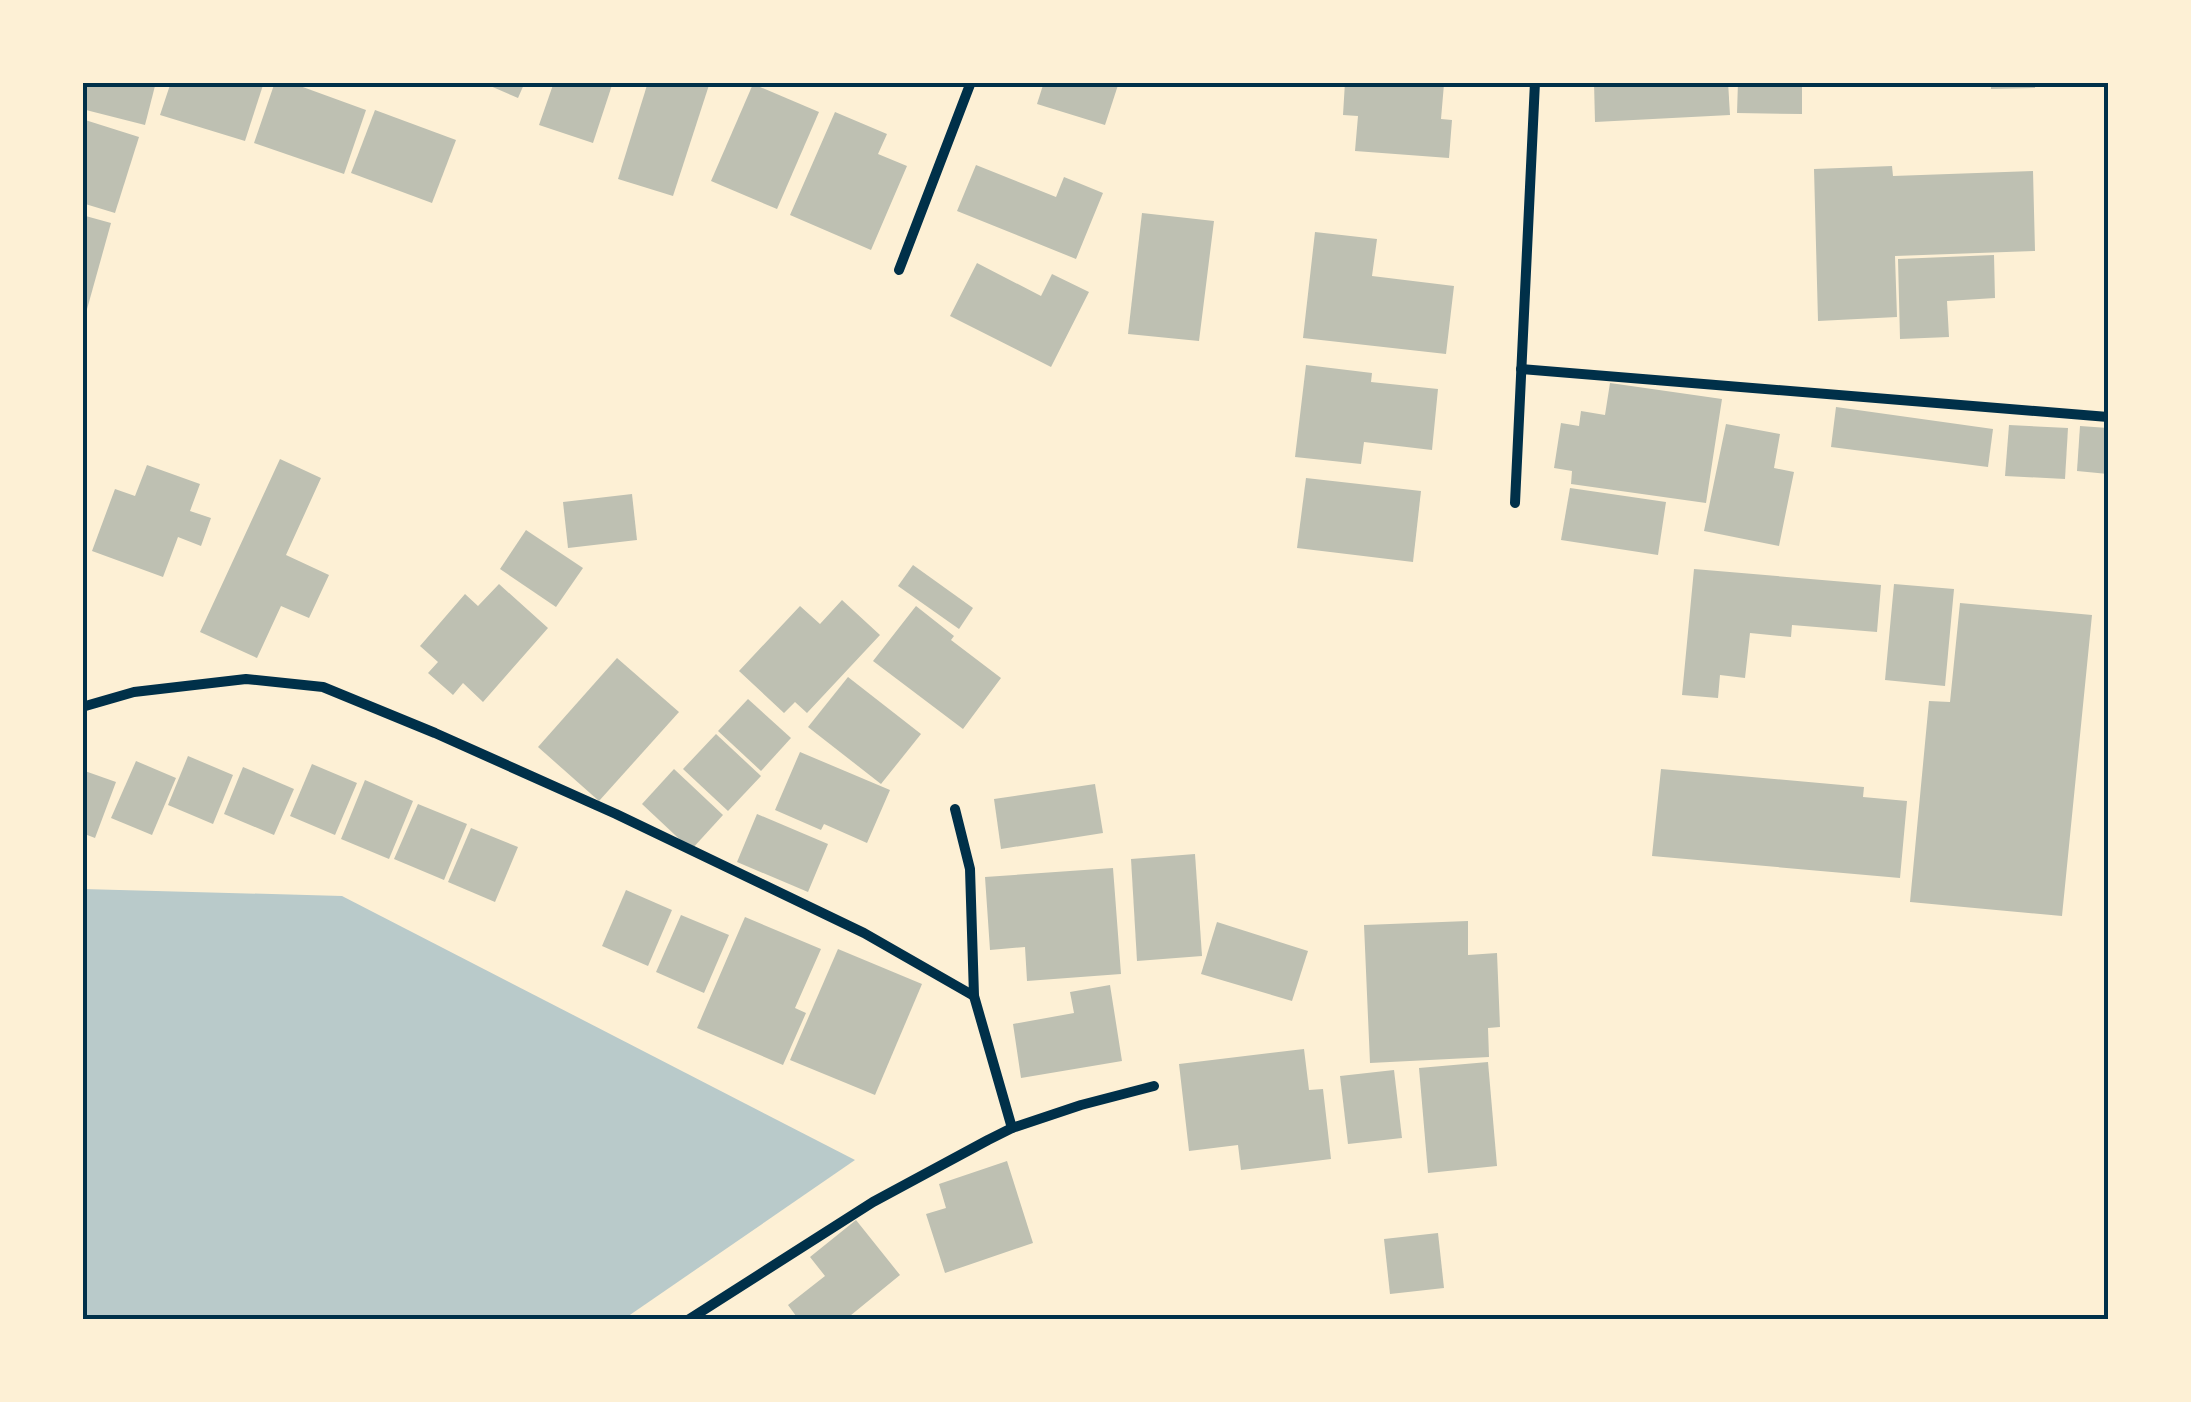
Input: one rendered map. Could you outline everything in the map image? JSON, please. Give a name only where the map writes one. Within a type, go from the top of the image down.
[{"type":"street","points":[[1515,502],[1535,82]]},
{"type":"street","points":[[899,270],[966,83]]},
{"type":"street","points":[[1522,369],[2108,418]]},
{"type":"street","points":[[82,707],[134,692],[246,679],[323,687],[616,814],[864,933],[974,996]]},
{"type":"street","points":[[955,809],[970,869],[974,996],[1012,1128]]},
{"type":"street","points":[[688,1320],[872,1202],[1012,1128],[1154,1086]]},
{"type":"shaded area","points":[[83,889],[342,896],[855,1160],[624,1319],[83,1319]]},
{"type":"building","points":[[82,82],[156,82],[145,125],[82,109]]},
{"type":"building","points":[[171,82],[264,82],[245,141],[160,115]]},
{"type":"building","points":[[275,82],[289,82],[366,110],[344,174],[254,143]]},
{"type":"building","points":[[481,82],[525,82],[518,98]]},
{"type":"building","points":[[554,82],[613,82],[593,143],[539,125]]},
{"type":"building","points":[[648,82],[710,82],[673,196],[618,179]]},
{"type":"building","points":[[1044,82],[1119,82],[1105,125],[1037,104]]},
{"type":"building","points":[[1345,82],[1444,84],[1441,119],[1452,120],[1449,158],[1355,151],[1358,116],[1343,115]]},
{"type":"building","points":[[1594,82],[1728,82],[1730,115],[1595,122]]},
{"type":"building","points":[[1738,82],[1802,82],[1802,114],[1737,113]]},
{"type":"building","points":[[1991,82],[2035,82],[2035,88],[1991,89]]},
{"type":"building","points":[[753,84],[819,112],[777,209],[711,181]]},
{"type":"building","points":[[375,110],[456,140],[432,203],[351,173]]},
{"type":"building","points":[[835,112],[887,134],[878,154],[907,166],[871,250],[790,215]]},
{"type":"building","points":[[82,119],[139,137],[115,213],[82,203]]},
{"type":"building","points":[[976,165],[1056,197],[1064,177],[1103,193],[1076,259],[957,211]]},
{"type":"building","points":[[1892,166],[1893,176],[2033,171],[2035,251],[1895,256],[1897,317],[1818,321],[1814,169]]},
{"type":"building","points":[[1142,213],[1214,221],[1199,341],[1128,334]]},
{"type":"building","points":[[82,215],[111,223],[84,320],[82,319]]},
{"type":"building","points":[[1315,232],[1377,239],[1372,276],[1454,286],[1446,354],[1303,338]]},
{"type":"building","points":[[1994,255],[1995,298],[1947,301],[1949,337],[1900,339],[1898,259]]},
{"type":"building","points":[[977,263],[1041,296],[1052,274],[1089,292],[1051,367],[950,316]]},
{"type":"building","points":[[1306,365],[1372,373],[1371,382],[1438,389],[1432,450],[1364,442],[1361,464],[1295,457]]},
{"type":"building","points":[[1610,383],[1722,399],[1706,503],[1571,484],[1572,471],[1554,468],[1561,423],[1579,426],[1581,411],[1605,415]]},
{"type":"building","points":[[1836,407],[1993,429],[1988,467],[1831,447]]},
{"type":"building","points":[[1726,424],[1780,434],[1774,468],[1794,472],[1779,546],[1704,531]]},
{"type":"building","points":[[2009,425],[2068,428],[2065,479],[2005,476]]},
{"type":"building","points":[[2080,426],[2108,428],[2108,474],[2077,471]]},
{"type":"building","points":[[280,459],[321,478],[286,555],[329,575],[309,618],[281,606],[257,658],[200,632]]},
{"type":"building","points":[[147,465],[200,484],[190,511],[211,518],[201,546],[178,537],[163,577],[92,551],[115,489],[135,496]]},
{"type":"building","points":[[1306,478],[1421,491],[1413,562],[1297,548]]},
{"type":"building","points":[[1570,488],[1666,502],[1658,555],[1561,540]]},
{"type":"building","points":[[632,494],[637,540],[568,548],[563,502]]},
{"type":"building","points":[[526,530],[583,568],[556,607],[500,569]]},
{"type":"building","points":[[913,565],[973,608],[959,629],[898,586]]},
{"type":"building","points":[[1694,569],[1881,585],[1877,632],[1792,625],[1791,637],[1750,633],[1745,678],[1720,675],[1718,698],[1682,695]]},
{"type":"building","points":[[499,584],[548,628],[483,702],[463,683],[453,695],[428,673],[438,662],[420,646],[465,594],[478,606]]},
{"type":"building","points":[[1894,584],[1954,589],[1945,686],[1885,680]]},
{"type":"building","points":[[842,600],[880,635],[807,713],[795,702],[784,713],[739,671],[800,606],[820,624]]},
{"type":"building","points":[[1960,603],[2092,615],[2062,916],[1910,902],[1929,701],[1950,702]]},
{"type":"building","points":[[916,606],[954,636],[951,640],[1001,678],[963,729],[873,661]]},
{"type":"building","points":[[617,658],[679,712],[599,801],[538,747]]},
{"type":"building","points":[[848,677],[921,734],[881,784],[808,727]]},
{"type":"building","points":[[748,699],[791,738],[761,771],[718,731]]},
{"type":"building","points":[[716,734],[761,776],[728,811],[683,769]]},
{"type":"building","points":[[800,752],[890,790],[867,843],[824,824],[821,830],[775,810]]},
{"type":"building","points":[[188,756],[233,775],[213,824],[168,805]]},
{"type":"building","points":[[136,761],[176,778],[152,835],[111,818]]},
{"type":"building","points":[[312,764],[357,783],[335,835],[290,816]]},
{"type":"building","points":[[243,767],[294,789],[274,835],[224,814]]},
{"type":"building","points":[[674,769],[723,815],[691,850],[642,804]]},
{"type":"building","points":[[1661,769],[1864,787],[1863,797],[1907,801],[1900,878],[1652,856]]},
{"type":"building","points":[[82,770],[116,782],[95,838],[82,833]]},
{"type":"building","points":[[365,780],[413,801],[389,859],[341,839]]},
{"type":"building","points":[[1095,784],[1103,833],[1001,849],[994,799]]},
{"type":"building","points":[[418,804],[467,824],[444,880],[394,859]]},
{"type":"building","points":[[757,814],[828,844],[808,892],[737,862]]},
{"type":"building","points":[[471,828],[518,847],[495,902],[448,882]]},
{"type":"building","points":[[1195,854],[1202,956],[1137,961],[1131,859]]},
{"type":"building","points":[[1113,868],[1121,974],[1027,981],[1025,947],[990,950],[985,877]]},
{"type":"building","points":[[626,890],[672,910],[648,966],[602,946]]},
{"type":"building","points":[[681,915],[729,935],[704,993],[656,972]]},
{"type":"building","points":[[745,917],[821,949],[795,1008],[806,1013],[783,1065],[697,1028]]},
{"type":"building","points":[[1468,921],[1468,955],[1497,953],[1500,1027],[1488,1028],[1489,1057],[1370,1063],[1364,925]]},
{"type":"building","points":[[1217,922],[1308,951],[1292,1001],[1201,974]]},
{"type":"building","points":[[838,949],[922,984],[875,1095],[790,1060]]},
{"type":"building","points":[[1110,985],[1122,1061],[1021,1078],[1013,1024],[1074,1013],[1070,992]]},
{"type":"building","points":[[1304,1049],[1309,1090],[1323,1089],[1331,1159],[1241,1170],[1238,1145],[1189,1151],[1179,1064]]},
{"type":"building","points":[[1488,1062],[1497,1166],[1428,1173],[1419,1068]]},
{"type":"building","points":[[1394,1070],[1402,1138],[1348,1144],[1340,1076]]},
{"type":"building","points":[[1007,1161],[1033,1243],[945,1273],[926,1214],[946,1208],[939,1184]]},
{"type":"building","points":[[856,1220],[900,1275],[845,1320],[799,1320],[788,1305],[825,1276],[810,1257]]},
{"type":"building","points":[[1438,1233],[1444,1288],[1390,1294],[1384,1239]]}]
